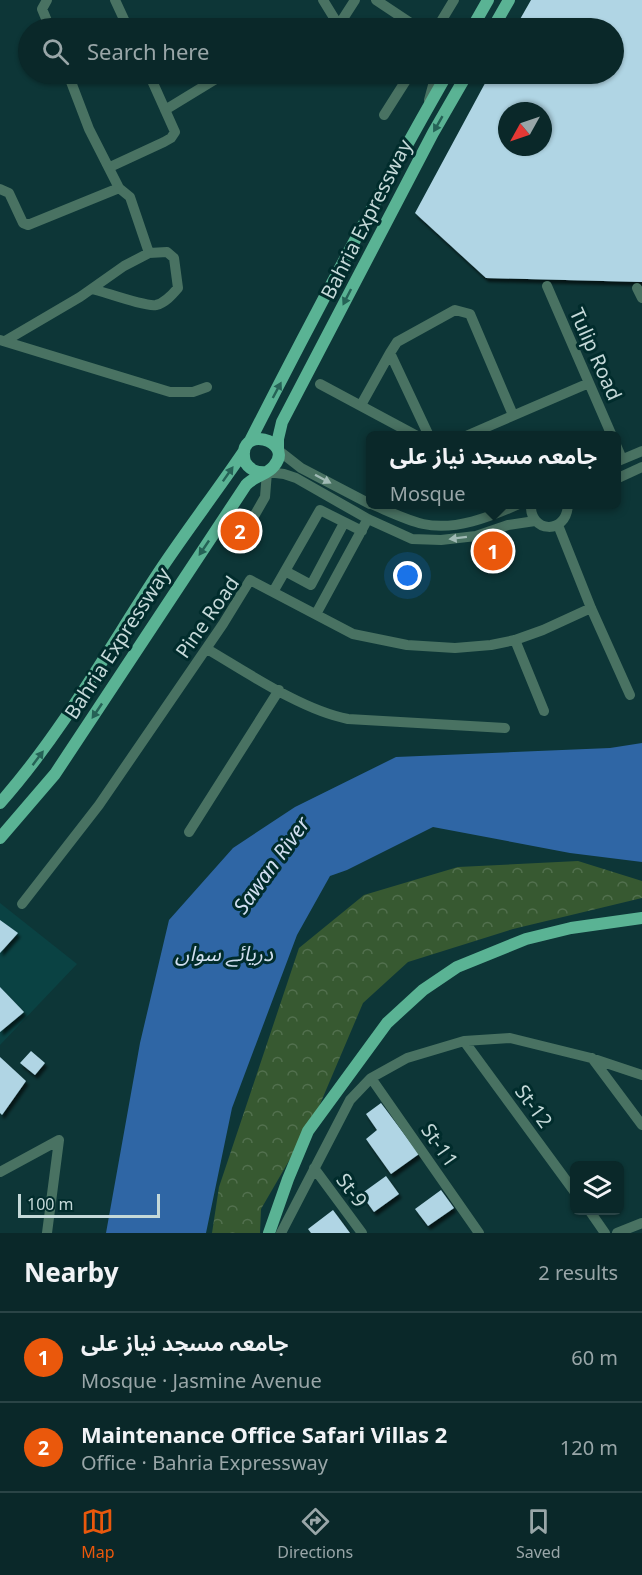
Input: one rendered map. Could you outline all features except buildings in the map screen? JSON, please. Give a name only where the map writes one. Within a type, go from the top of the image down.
[{"type":"main road","points":[[478,18],[488,0]]},
{"type":"main road","points":[[499,18],[509,0]]},
{"type":"main road","name":"Bahria Expressway","points":[[0,803],[50,741],[156,577],[247,446],[285,376],[309,324],[441,84]]},
{"type":"main road","name":"Bahria Expressway","points":[[278,450],[282,422],[432,133],[461,84]]},
{"type":"main road","points":[[263,438],[269,440],[278,450],[277,461],[267,472],[251,470],[245,462],[247,446],[263,438]]},
{"type":"main road","name":"Bahria Expressway","points":[[0,838],[55,774],[246,485],[257,476],[267,472]]},
{"type":"main road","points":[[269,1233],[308,1131],[387,1023],[423,990],[457,967],[526,939],[571,928],[642,918]]},
{"type":"street","points":[[46,18],[42,9],[47,0]]},
{"type":"street","points":[[114,0],[123,18]]},
{"type":"street","points":[[323,0],[333,18]]},
{"type":"street","points":[[344,18],[356,0]]},
{"type":"street","points":[[376,0],[403,18]]},
{"type":"street","points":[[443,18],[454,0]]},
{"type":"street","points":[[72,84],[89,129],[119,188],[130,197],[149,253]]},
{"type":"street","points":[[110,168],[171,138],[175,132],[153,84]]},
{"type":"street","points":[[165,110],[208,84]]},
{"type":"street","points":[[384,115],[404,84]]},
{"type":"street","points":[[427,109],[433,84]]},
{"type":"street","points":[[0,189],[9,193],[23,223],[28,225],[119,188]]},
{"type":"street","points":[[2,341],[92,289],[112,273],[149,253],[167,252],[174,258],[178,288],[169,298],[157,305],[92,289]]},
{"type":"street","name":"Tulip Road","points":[[546,286],[610,431]]},
{"type":"street","points":[[361,405],[397,342],[454,310],[470,314],[513,415]]},
{"type":"street","points":[[2,341],[170,392],[192,392],[207,387]]},
{"type":"street","points":[[390,352],[427,431]]},
{"type":"street","points":[[475,431],[589,382]]},
{"type":"street","points":[[320,384],[410,431]]},
{"type":"street","points":[[278,450],[301,468],[366,502]]},
{"type":"street","points":[[621,459],[642,450]]},
{"type":"street","points":[[621,476],[642,467]]},
{"type":"street","points":[[237,546],[265,497],[267,472],[296,478],[368,519],[412,539],[441,540],[476,536],[508,525],[535,521]]},
{"type":"street","points":[[384,509],[424,524],[441,526],[473,522],[506,509]]},
{"type":"street","points":[[531,509],[535,521],[543,526],[562,523],[568,515],[569,509]]},
{"type":"street","points":[[273,592],[320,510],[362,531]]},
{"type":"street","points":[[316,614],[368,519]]},
{"type":"street","points":[[285,571],[311,585],[344,523]]},
{"type":"street","points":[[558,525],[591,608],[630,695]]},
{"type":"street","points":[[328,552],[346,560]]},
{"type":"street","points":[[315,578],[331,587]]},
{"type":"street","name":"Pine Road","points":[[22,904],[99,805],[207,649],[250,580],[353,634],[407,645],[455,648],[491,645],[515,640],[543,630],[591,608]]},
{"type":"street","points":[[515,640],[544,711]]},
{"type":"street","points":[[207,649],[279,690],[332,716],[348,719],[506,728]]},
{"type":"street","points":[[189,832],[279,690]]},
{"type":"street","points":[[281,1233],[350,1100],[370,1078],[407,1058],[464,1041],[510,1038],[591,1058],[642,1075]]},
{"type":"street","name":"St-12","points":[[464,1041],[570,1186]]},
{"type":"street","points":[[591,1058],[642,1125]]},
{"type":"street","name":"St-11","points":[[370,1078],[479,1233]]},
{"type":"street","points":[[0,1172],[59,1140],[47,1233]]},
{"type":"street","name":"St-9","points":[[314,1168],[362,1233]]},
{"type":"street","points":[[592,1215],[605,1233]]},
{"type":"street","points":[[617,1233],[642,1223]]},
{"type":"shaded area","points":[[0,903],[77,964],[0,1045]]},
{"type":"green space","points":[[578,861],[642,881],[642,898],[513,929],[408,962],[363,1003],[315,1116],[261,1209],[260,1233],[212,1233],[219,1187],[299,948],[364,895],[458,867]]},
{"type":"water","name":"دریائے سواں","points":[[642,743],[642,862],[570,853],[433,827],[347,870],[330,876],[297,935],[232,1108],[206,1233],[106,1233],[140,1043],[169,920],[233,848],[295,807],[396,757],[610,748]]},
{"type":"place","name":"Maintenance Office Safari Villas 2","points":[[240,531]]},
{"type":"place","name":"جامعہ مسجد نیاز علی","points":[[493,551]]},
{"type":"water label","name":"Sawan River","points":[[271,865]]}]
